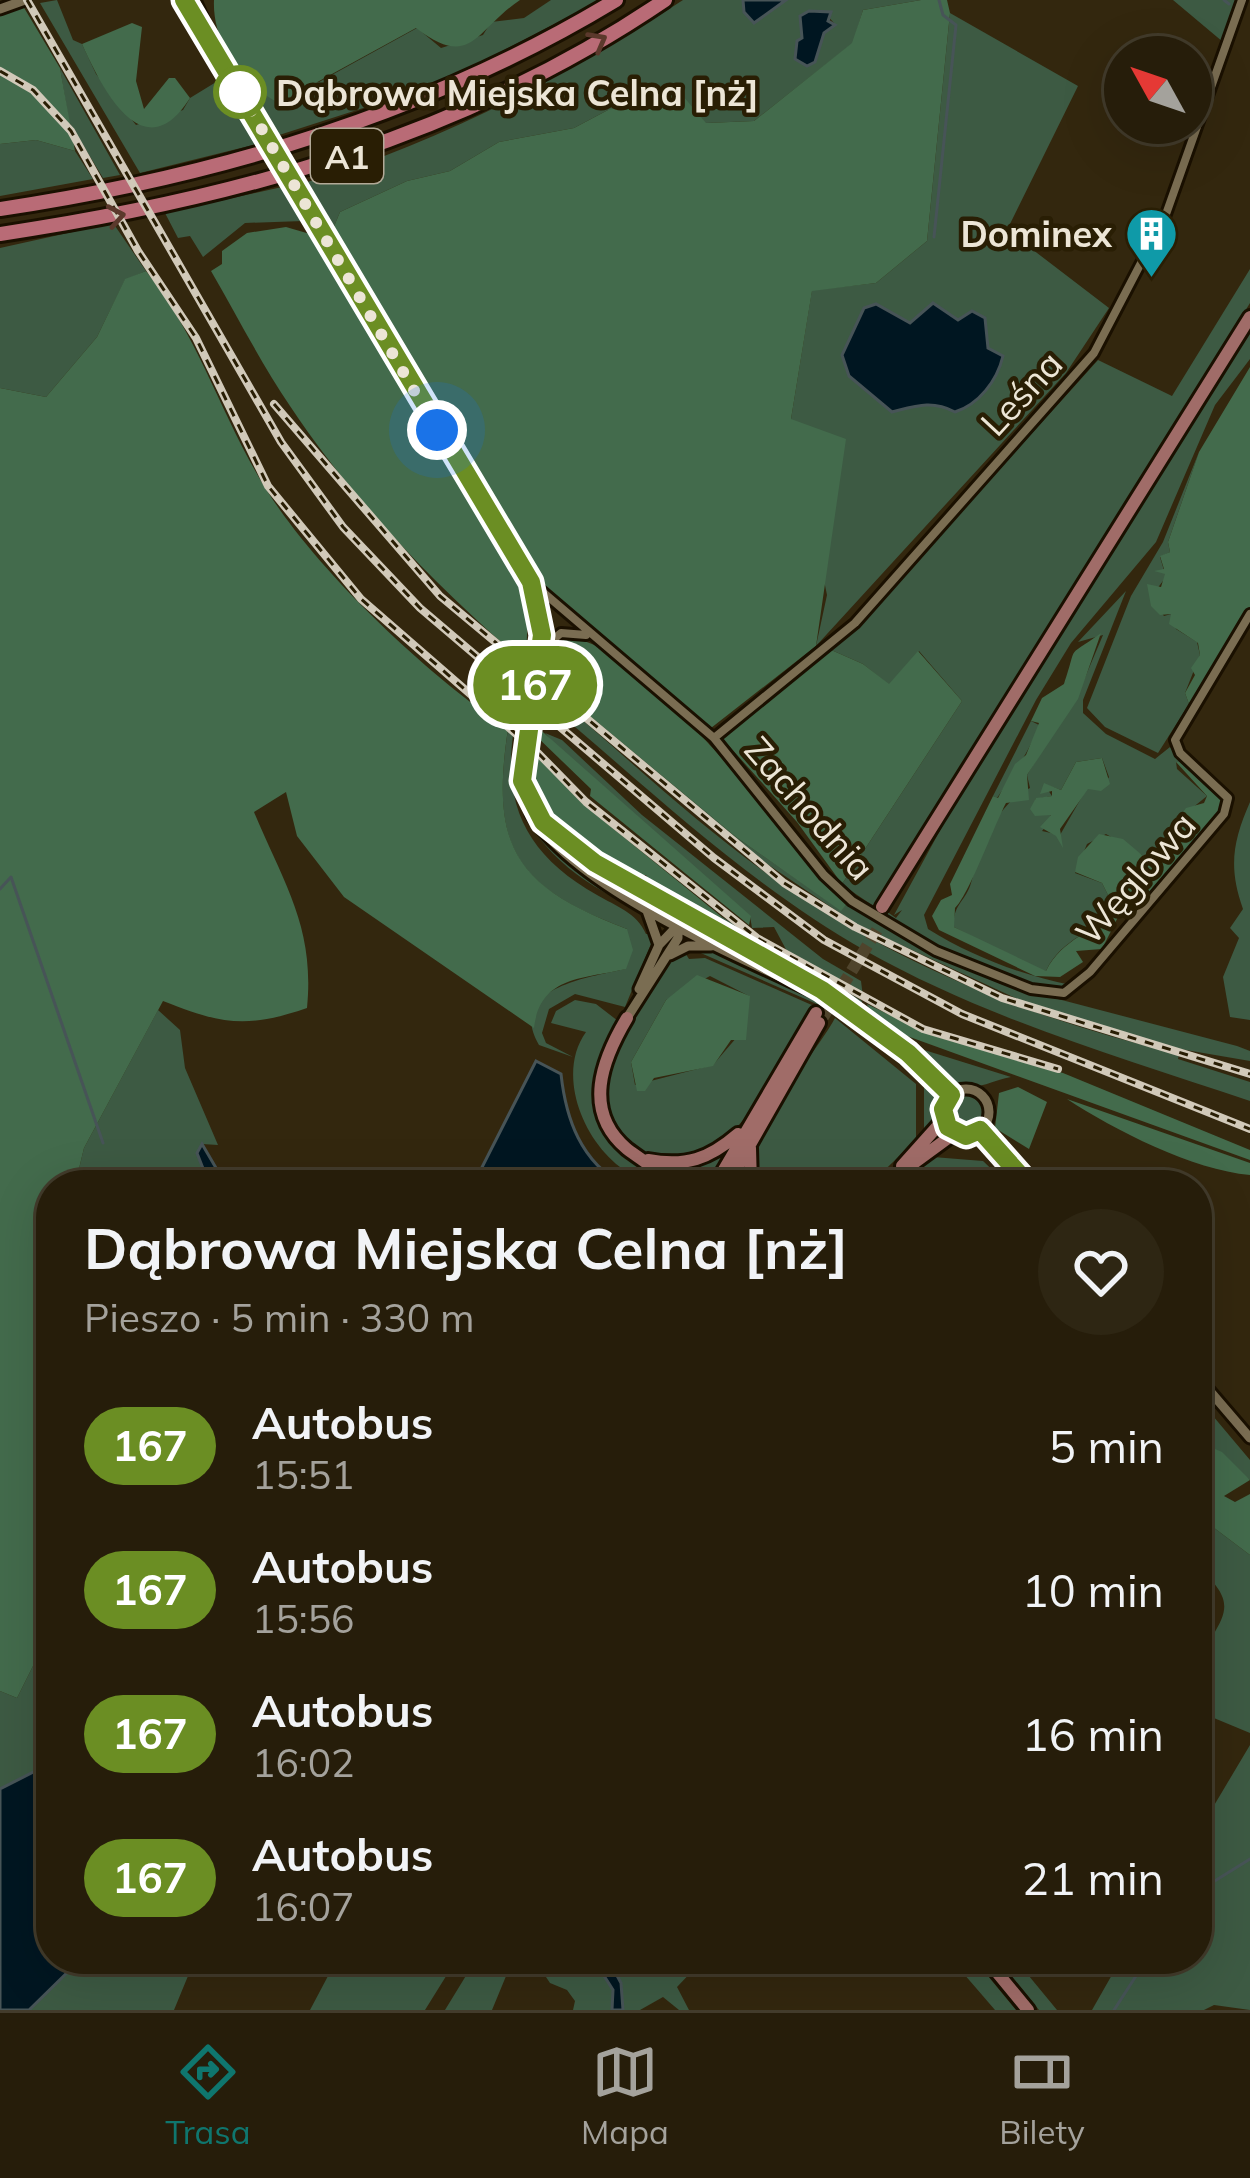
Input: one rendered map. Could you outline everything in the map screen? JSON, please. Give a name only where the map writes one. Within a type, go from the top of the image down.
[{"type":"highway","name":"A1","points":[[0,209],[177,174],[343,129],[482,73],[616,0]]},
{"type":"highway","name":"A1","points":[[0,234],[205,198],[368,149],[514,86],[665,0]]},
{"type":"main road","points":[[885,909],[1250,317]]},
{"type":"main road","points":[[629,1014],[604,1060],[600,1101],[617,1139],[656,1170]]},
{"type":"main road","points":[[724,1170],[820,1015]]},
{"type":"main road","points":[[899,1170],[944,1119]]},
{"type":"main road","points":[[644,1160],[690,1163],[748,1132]]},
{"type":"main road","points":[[733,1170],[748,1132]]},
{"type":"main road","points":[[748,1132],[748,1170]]},
{"type":"main road","points":[[904,1170],[955,1132]]},
{"type":"main road","points":[[998,1974],[1028,2010]]},
{"type":"street","points":[[0,9],[25,0]]},
{"type":"street","points":[[184,0],[531,582],[542,624],[523,752],[524,789],[531,815],[555,847],[642,904],[716,946],[850,1009]]},
{"type":"street","points":[[195,0],[218,54]]},
{"type":"street","name":"Leśna","points":[[714,738],[855,623],[1094,352],[1165,217],[1242,0]]},
{"type":"street","name":"Zachodnia","points":[[531,582],[714,738],[824,875],[852,901],[956,960],[1031,989],[1064,993]]},
{"type":"street","name":"Węglowa","points":[[1064,993],[1157,899],[1224,814],[1228,798],[1180,753],[1175,740],[1250,614]]},
{"type":"street","points":[[541,650],[546,641],[568,632],[602,644]]},
{"type":"street","points":[[524,789],[557,836],[850,1009],[908,1053],[951,1095]]},
{"type":"street","points":[[663,902],[679,923],[703,925]]},
{"type":"street","points":[[642,904],[653,918],[658,945]]},
{"type":"street","points":[[629,1014],[658,945],[679,923]]},
{"type":"street","points":[[629,1014],[669,955],[679,923]]},
{"type":"street","points":[[669,955],[688,946],[716,946]]},
{"type":"street","points":[[951,1095],[967,1090],[985,1099],[989,1113],[980,1130]]},
{"type":"street","points":[[951,1095],[944,1119],[955,1132],[980,1130]]},
{"type":"street","points":[[980,1130],[1016,1170]]},
{"type":"street","points":[[1212,1394],[1250,1438]]},
{"type":"green space","points":[[57,0],[73,40],[82,44],[96,74],[136,125],[183,110],[190,98],[221,79],[257,144],[140,173],[40,3]]},
{"type":"green space","points":[[214,0],[520,0],[462,46],[450,46],[416,28],[279,103],[253,85],[232,60],[218,31]]},
{"type":"green space","points":[[551,0],[601,0],[438,84],[273,137],[227,60],[260,94],[319,82],[417,28],[441,48],[483,35],[491,22],[524,18]]},
{"type":"green space","points":[[683,0],[743,0],[754,23],[786,0],[921,0],[863,10],[853,43],[754,121],[706,123],[608,110],[574,128],[499,142],[450,171],[407,181],[340,212],[330,236],[304,183],[452,128]],"holes":[[[824,12],[834,23],[807,66],[795,59],[797,41],[802,39],[801,14]]]},
{"type":"green space","points":[[947,0],[950,13],[927,241],[876,283],[812,291],[791,419],[846,439],[816,646],[711,728],[538,584],[330,236],[340,212],[407,181],[450,171],[499,142],[574,128],[608,110],[677,89],[706,123],[754,121],[852,43],[863,10]]},
{"type":"green space","points":[[1173,0],[1236,0],[1223,42]]},
{"type":"green space","points":[[23,6],[60,68],[75,151],[36,140],[0,144],[0,15]]},
{"type":"green space","points":[[950,13],[1078,86],[1007,230],[1109,308],[1066,373],[816,646],[827,595],[791,419],[812,290],[876,283],[927,241]]},
{"type":"green space","points":[[132,23],[142,27],[136,81],[144,109],[169,78],[175,78],[190,98],[173,119],[157,127],[141,125],[113,101],[82,44]]},
{"type":"green space","points":[[60,68],[120,175],[103,178],[69,122]]},
{"type":"green space","points":[[36,140],[75,151],[93,179],[0,196],[0,144]]},
{"type":"green space","points":[[282,187],[303,221],[245,223],[203,257],[190,236],[178,238],[165,213]]},
{"type":"green space","points":[[113,223],[146,271],[125,280],[97,337],[46,397],[0,388],[0,248]]},
{"type":"green space","points":[[286,227],[310,234],[506,558],[528,603],[526,664],[430,575],[342,477],[279,390],[211,271],[222,264],[222,251],[247,233]]},
{"type":"green space","points":[[1250,269],[1250,303],[876,904],[896,918],[902,910],[894,915],[950,812],[1250,327],[1250,359],[1215,405],[1156,542],[1071,643],[1036,700],[924,915],[928,929],[962,948],[1071,985],[1021,982],[954,953],[888,916],[842,884],[962,701],[919,651],[889,685],[863,664],[829,649],[868,615],[1098,360],[1172,396]]},
{"type":"green space","points":[[146,271],[165,297],[250,462],[314,554],[409,651],[508,729],[503,805],[519,858],[559,897],[627,929],[633,950],[626,969],[580,978],[555,989],[538,1011],[534,1028],[344,897],[297,836],[286,792],[254,812],[302,929],[307,1008],[267,1019],[234,1021],[163,1001],[84,1148],[79,1170],[36,1170],[36,1660],[17,1698],[0,1691],[0,388],[46,397],[97,337],[125,279]]},
{"type":"green space","points":[[1250,367],[1250,609],[1189,704],[1185,693],[1195,675],[1191,668],[1200,655],[1198,643],[1169,624],[1171,614],[1160,615],[1151,606],[1147,584],[1161,587],[1165,574],[1154,571],[1164,569],[1160,556],[1170,552],[1168,542],[1199,452]]},
{"type":"green space","points":[[1199,452],[1168,542],[1170,552],[1160,557],[1166,577],[1150,598],[1164,616],[1171,614],[1176,629],[1197,642],[1200,655],[1185,693],[1189,704],[1158,753],[1105,727],[1087,708],[1131,596],[1163,542]]},
{"type":"green space","points":[[1126,591],[1083,700],[1083,713],[1106,734],[1155,759],[1170,747],[1182,762],[1176,762],[1177,769],[1207,796],[1175,822],[1141,872],[1142,855],[1106,834],[1087,844],[1075,873],[1102,883],[1111,901],[1046,971],[1037,970],[954,927],[954,920],[991,829],[1007,806],[1030,788],[1027,775],[1081,687],[1103,635],[1078,642]],"holes":[[[1102,758],[1109,777],[1101,790],[1087,788],[1060,835],[1042,831],[1053,818],[1035,799],[1052,796],[1044,784],[1061,790],[1076,762]]]},
{"type":"green space","points":[[1101,633],[1078,699],[1027,775],[1029,800],[1006,803],[955,908],[954,927],[1046,971],[1111,901],[1102,883],[1075,872],[1078,857],[1099,834],[1123,839],[1142,855],[1141,872],[1186,808],[1204,803],[1207,796],[1176,762],[1182,762],[1224,800],[1222,811],[1137,913],[1124,905],[1102,949],[1076,951],[1083,962],[1060,977],[1035,976],[939,930],[932,916],[941,900],[952,895],[950,884],[993,796],[998,798],[1015,764],[1026,755],[1039,723],[1031,721],[1042,698],[1064,684],[1074,652]]},
{"type":"green space","points":[[564,639],[594,645],[631,669],[671,705],[847,904],[841,911],[736,837],[544,678],[549,654]]},
{"type":"green space","points":[[829,649],[863,664],[889,684],[918,651],[962,701],[842,884],[797,822],[721,737]]},
{"type":"green space","points":[[544,678],[736,837],[841,910],[847,904],[926,950],[1001,984],[1237,1046],[1250,1051],[1250,1061],[1180,1049],[1028,1004],[856,924],[739,845]]},
{"type":"green space","points":[[542,685],[715,834],[776,880],[869,938],[1020,1007],[1179,1054],[1178,1059],[1250,1082],[1250,1101],[1006,1017],[866,951],[780,895],[698,832],[541,698]]},
{"type":"green space","points":[[1031,721],[1039,725],[1036,734],[997,798],[993,796]]},
{"type":"green space","points":[[535,725],[751,916],[749,925],[590,796],[591,789],[533,733]]},
{"type":"green space","points":[[508,729],[513,735],[512,786],[538,847],[574,880],[632,915],[646,934],[655,934],[625,1007],[575,994],[549,1009],[542,1033],[546,1043],[573,1057],[539,1045],[533,1010],[557,988],[625,969],[627,929],[559,897],[535,879],[519,858],[503,805]]},
{"type":"green space","points":[[545,733],[562,740],[642,815],[823,959],[861,981],[863,997],[789,955],[774,927],[752,928],[750,916],[565,757]]},
{"type":"green space","points":[[517,742],[518,788],[536,831],[568,862],[645,913],[649,925],[635,910],[564,864],[534,830],[524,811],[518,790],[515,767]]},
{"type":"green space","points":[[530,750],[583,804],[722,917],[716,926],[653,891],[646,875],[600,863],[558,831],[531,793]]},
{"type":"green space","points":[[1102,758],[1110,784],[1101,791],[1088,789],[1060,829],[1063,848],[1056,836],[1040,827],[1051,815],[1035,816],[1030,809],[1036,798],[1052,796],[1052,791],[1040,794],[1044,783],[1061,790],[1076,762]]},
{"type":"green space","points":[[1250,802],[1250,1020],[1230,1017],[1223,977],[1239,938],[1230,928],[1243,909],[1234,854]]},
{"type":"green space","points":[[722,917],[862,1001],[862,1009],[716,926]]},
{"type":"green space","points":[[709,949],[851,1016],[936,1092],[939,1117],[924,1134],[924,1084],[844,1016],[694,950]]},
{"type":"green space","points":[[684,951],[689,959],[705,958],[814,1006],[751,1111],[716,1145],[678,1162],[661,1161],[630,1142],[610,1110],[606,1092],[608,1066],[619,1040],[658,977]],"holes":[[[710,976],[749,996],[737,1037],[713,1065],[635,1085],[631,1062],[666,1000]]]},
{"type":"green space","points":[[697,975],[750,996],[746,1040],[731,1040],[713,1066],[654,1078],[645,1091],[637,1091],[631,1062],[666,1000]]},
{"type":"green space","points":[[575,1000],[596,1004],[618,1021],[598,1071],[595,1105],[608,1137],[647,1170],[622,1169],[588,1129],[573,1079],[576,1054],[586,1032],[551,1023],[556,1011]]},
{"type":"green space","points":[[867,1004],[885,1024],[903,1031],[903,1038],[921,1049],[1011,1077],[972,1086],[949,1080],[892,1034]]},
{"type":"green space","points":[[867,1004],[931,1035],[1063,1073],[1250,1150],[1250,1160],[907,1036],[879,1020]]},
{"type":"green space","points":[[158,1010],[180,1030],[185,1068],[218,1145],[202,1144],[204,1170],[79,1170],[84,1148]]},
{"type":"green space","points":[[835,1018],[916,1084],[916,1140],[885,1170],[757,1170],[759,1144],[781,1099]]},
{"type":"green space","points":[[1018,1087],[1047,1102],[1029,1149],[995,1128],[999,1093]]},
{"type":"green space","points":[[966,1096],[978,1101],[983,1113],[978,1125],[966,1130],[954,1125],[949,1113],[954,1101]]},
{"type":"green space","points":[[1067,1099],[1250,1163],[1250,1175],[1155,1147]]},
{"type":"green space","points":[[725,1153],[716,1170],[662,1169],[694,1166]]},
{"type":"green space","points":[[933,1157],[983,1161],[992,1170],[917,1170]]},
{"type":"green space","points":[[1212,1415],[1250,1460],[1250,1480],[1212,1451]]},
{"type":"green space","points":[[1212,1448],[1250,1480],[1224,1496],[1235,1502],[1250,1494],[1250,1555],[1212,1526]]},
{"type":"green space","points":[[1212,1526],[1250,1555],[1250,1733],[1212,1717],[1212,1636],[1224,1606],[1213,1582]]},
{"type":"green space","points":[[36,1660],[36,1771],[0,1789],[0,1691],[17,1698]]},
{"type":"green space","points":[[1250,1745],[1250,2010],[1214,2005],[1204,2010],[1092,2010],[1112,1974],[1212,1974],[1212,1809]]},
{"type":"green space","points":[[66,1974],[189,1974],[174,2010],[29,2010]]},
{"type":"green space","points":[[329,1974],[447,1974],[425,2010],[310,2010]]},
{"type":"green space","points":[[467,1974],[507,1974],[492,2010],[445,2010]]},
{"type":"green space","points":[[544,1974],[603,1974],[613,1990],[612,2010],[573,2010],[575,2001],[567,1990],[550,1983]]},
{"type":"green space","points":[[616,1974],[689,1974],[677,1987],[689,2010],[679,2010],[663,1997],[640,2010],[623,2010]]},
{"type":"green space","points":[[964,1974],[986,1974],[1016,2010],[995,2010]]},
{"type":"green space","points":[[1009,1974],[1027,1974],[1057,2010],[1039,2010]]},
{"type":"water","points":[[743,0],[786,0],[754,23],[744,12]]},
{"type":"water","points":[[809,11],[831,12],[828,21],[835,25],[824,33],[815,62],[807,66],[795,59],[797,41],[802,38],[800,16]]},
{"type":"water","points":[[933,303],[958,320],[972,311],[985,318],[988,348],[1003,356],[1000,365],[986,390],[955,412],[924,405],[892,412],[849,376],[842,355],[864,308],[876,304],[910,323]]},
{"type":"water","points":[[536,1061],[561,1074],[578,1138],[603,1170],[481,1170]]},
{"type":"water","points":[[202,1144],[217,1170],[204,1170],[197,1153]]},
{"type":"water","points":[[36,1771],[36,1974],[66,1974],[29,2010],[0,2010],[0,1789]]},
{"type":"water","points":[[603,1974],[616,1974],[623,2010],[612,2010],[613,1990]]},
{"type":"waterway","points":[[934,237],[956,25],[943,15],[939,0]]},
{"type":"waterway","points":[[1224,0],[1229,4]]},
{"type":"waterway","points":[[0,889],[11,877],[103,1143]]},
{"type":"waterway","points":[[1212,1883],[1250,1859]]},
{"type":"waterway","points":[[1114,2010],[1137,1974]]},
{"type":"tunnel","points":[[823,1017],[889,911]]},
{"type":"railway","points":[[27,0],[281,442],[343,527],[420,608],[714,858],[824,940],[962,1014],[1250,1129]]},
{"type":"railway","points":[[0,71],[33,90],[71,131],[138,251],[196,338],[268,486],[361,599],[538,753],[586,802],[757,938],[923,1029],[1058,1069]]},
{"type":"railway","points":[[274,404],[440,596],[784,883],[855,927],[1002,998],[1250,1074]]},
{"type":"bus line","name":"167","points":[[184,0],[531,582],[542,635],[522,781],[533,808],[557,836],[595,863],[822,990],[876,1027],[951,1095],[943,1109],[948,1127],[966,1136],[980,1130],[1016,1170]]},
{"type":"place","name":"Dąbrowa Miejska Celna [nż]","points":[[240,92]]},
{"type":"place","name":"Dominex","points":[[1151,279]]},
{"type":"route","points":[[240,92],[437,430]]}]
